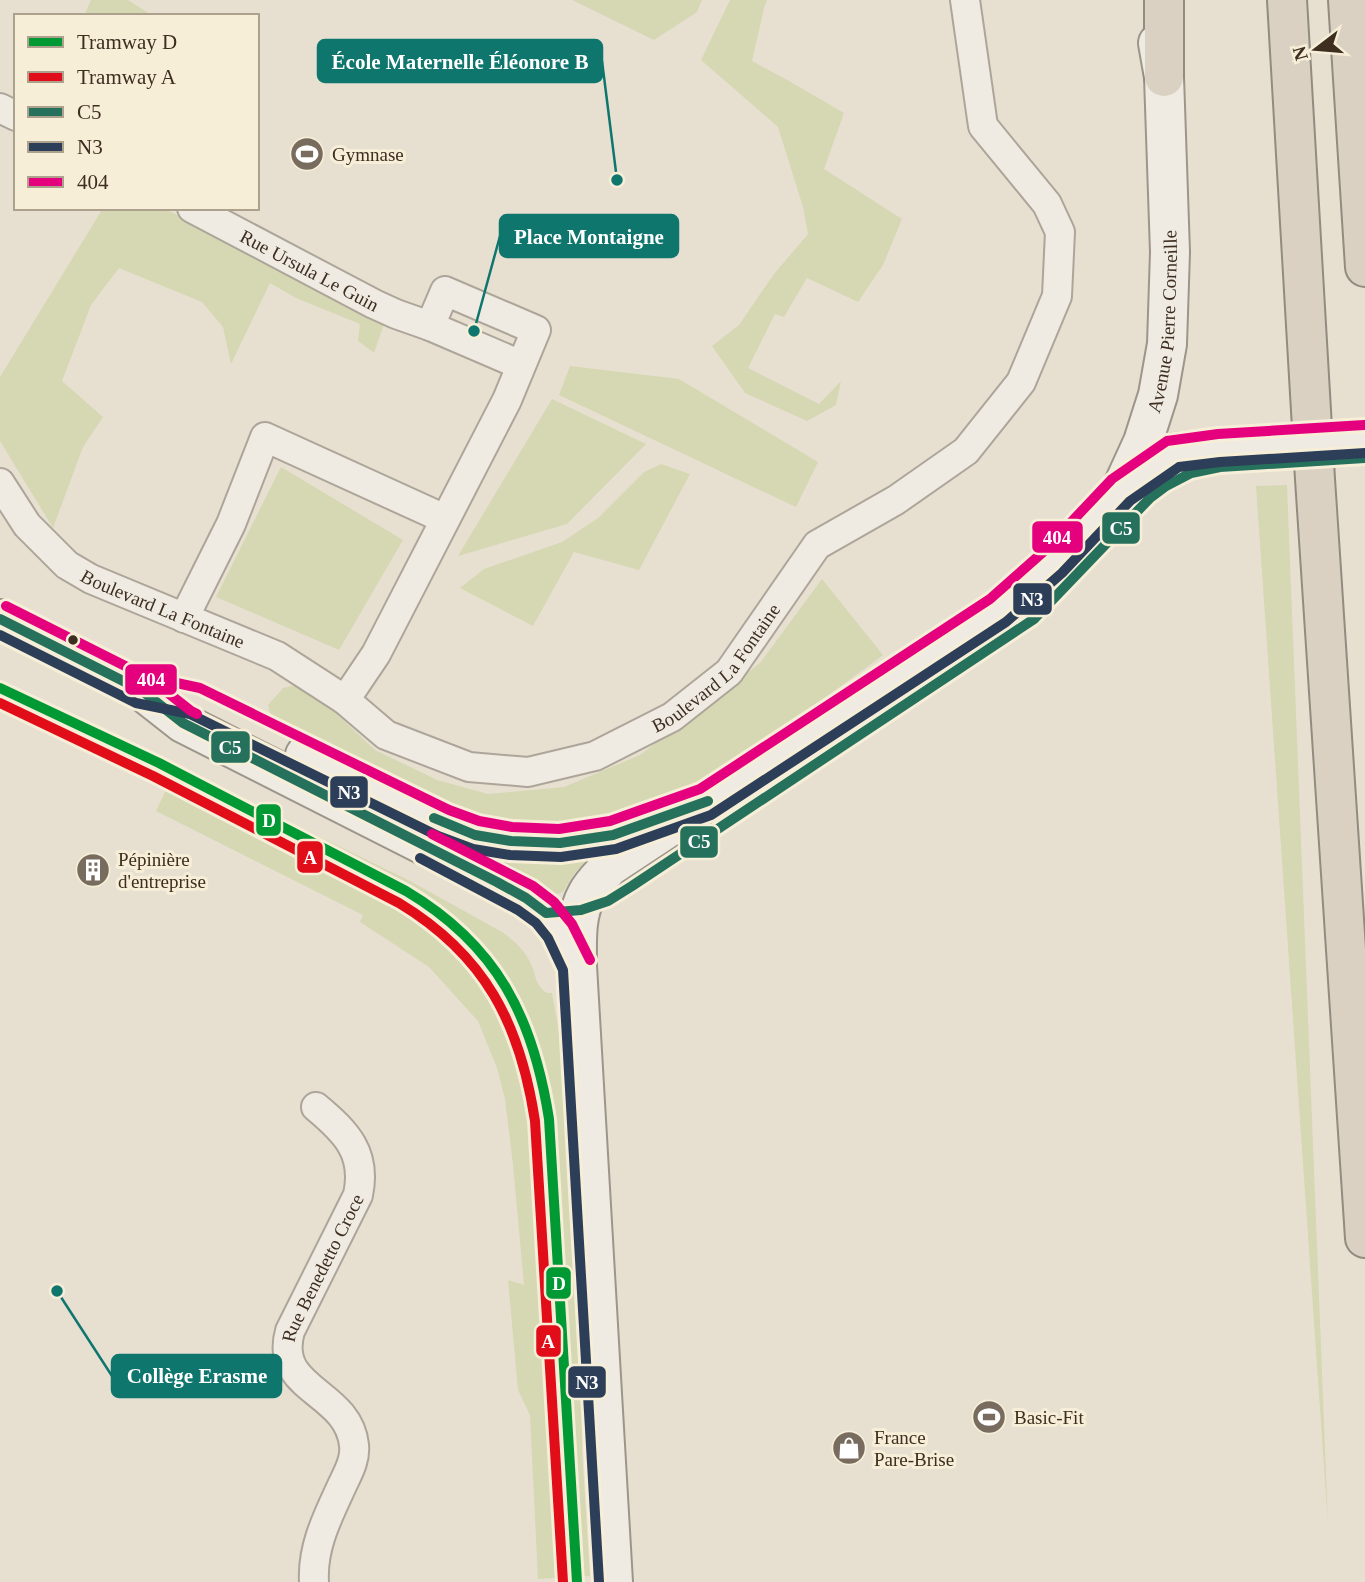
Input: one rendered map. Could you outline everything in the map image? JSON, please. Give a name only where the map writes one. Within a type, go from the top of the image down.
[{"type":"highway","points":[[1164,0],[1164,77]]},
{"type":"highway","points":[[1287,0],[1314,467],[1365,1238]]},
{"type":"highway","points":[[1348,0],[1365,267]]},
{"type":"street","name":"Boulevard La Fontaine","points":[[0,483],[27,525],[67,565],[91,579],[276,656],[345,700],[386,735],[469,767],[528,772],[595,756],[672,716],[729,672],[817,545],[896,500],[966,451],[1021,382],[1057,296],[1060,232],[1047,204],[983,127],[965,0]]},
{"type":"street","name":"Avenue Pierre Corneille","points":[[613,1582],[577,966],[577,932],[581,909],[587,892],[609,867],[998,610],[1052,563],[1121,490],[1143,442],[1158,395],[1167,344],[1170,252],[1164,77],[1149,0]]},
{"type":"street","name":"Rue Ursula Le Guin","points":[[196,210],[374,304],[521,365]]},
{"type":"street","points":[[345,700],[376,654],[506,400],[536,330],[445,291],[430,326]]},
{"type":"street","points":[[184,618],[231,524],[265,437],[445,519]]},
{"type":"street","points":[[1121,490],[1174,453],[1365,439]]},
{"type":"street","points":[[0,619],[141,690],[183,723],[526,898],[546,913],[560,931],[577,966]]},
{"type":"street","points":[[141,690],[195,701],[475,835],[510,841],[560,843],[614,835],[706,802]]},
{"type":"street","name":"Rue Benedetto Croce","points":[[314,1582],[321,1532],[351,1465],[354,1447],[351,1430],[344,1417],[293,1371],[286,1345],[290,1331],[358,1195],[361,1181],[354,1146],[338,1125],[316,1107]]},
{"type":"green space","points":[[91,0],[128,0],[150,14],[85,14]]},
{"type":"green space","points":[[572,0],[702,0],[697,12],[654,40]]},
{"type":"green space","points":[[730,0],[767,0],[752,61],[844,113],[824,169],[902,219],[883,265],[858,302],[807,278],[784,317],[775,314],[748,368],[819,404],[841,381],[836,405],[807,421],[745,393],[712,346],[739,325],[774,274],[808,234],[803,207],[778,127],[701,60]]},
{"type":"green space","points":[[102,210],[166,210],[387,315],[374,353],[358,341],[360,324],[296,298],[270,283],[231,364],[223,327],[202,302],[119,268],[91,305],[62,381],[103,417],[83,447],[53,528],[0,441],[0,377]]},
{"type":"green space","points":[[570,366],[679,379],[818,462],[796,507],[559,395]]},
{"type":"green space","points":[[552,399],[646,444],[567,524],[458,556]]},
{"type":"green space","points":[[661,464],[690,474],[639,570],[574,552],[533,626],[460,588],[484,569],[562,542],[598,518],[644,472]]},
{"type":"green space","points":[[281,467],[403,540],[339,650],[216,597]]},
{"type":"green space","points":[[1287,485],[1328,1524],[1256,486]]},
{"type":"green space","points":[[822,579],[883,655],[760,746],[621,824],[534,834],[376,783],[274,726],[268,705],[283,688],[300,684],[313,692],[375,750],[437,780],[488,794],[564,787],[640,755],[760,663]]},
{"type":"green space","points":[[177,767],[412,882],[502,932],[527,956],[543,990],[552,993],[563,1068],[584,1405],[582,1450],[590,1576],[538,1579],[530,1415],[518,1390],[508,1280],[524,1285],[513,1165],[505,1099],[497,1068],[478,1021],[429,967],[360,922],[363,915],[156,811]]},
{"type":"green space","points":[[448,836],[584,857],[586,861],[563,892],[545,893]]},
{"type":"tram line","name":"D","points":[[0,688],[159,763],[406,891],[438,912],[464,935],[487,960],[506,987],[533,1048],[549,1119],[577,1582]]},
{"type":"tram line","name":"A","points":[[0,703],[153,776],[399,903],[429,923],[454,945],[476,969],[494,995],[520,1053],[535,1121],[563,1582]]},
{"type":"transit line","name":"404","points":[[144,676],[200,688],[449,810],[479,821],[512,827],[559,829],[610,821],[700,789],[990,599],[1042,553],[1112,479],[1167,441],[1218,434],[1364,425]]},
{"type":"transit line","name":"N3","points":[[0,635],[136,703],[190,714],[438,836],[473,849],[510,855],[561,857],[616,849],[711,815],[1006,622],[1062,573],[1130,501],[1179,467],[1365,453]]},
{"type":"transit line","name":"C5","points":[[0,619],[141,690],[183,723],[497,882],[546,913],[581,910],[608,901],[632,886],[1034,619],[1150,498],[1166,486],[1191,473],[1220,467],[1365,458]]},
{"type":"transit line","name":"404","points":[[6,606],[149,678],[197,714]]},
{"type":"transit line","name":"C5","points":[[434,818],[475,835],[511,841],[560,843],[613,835],[708,801]]},
{"type":"transit line","name":"404","points":[[432,834],[533,886],[554,902],[572,924],[590,960]]},
{"type":"transit line","name":"N3","points":[[420,858],[518,910],[536,923],[548,938],[563,970],[599,1582]]},
{"type":"place","name":"Gymnase","points":[[307,154]]},
{"type":"place","name":"École Maternelle Éléonore B","points":[[617,180]]},
{"type":"place","name":"Place Montaigne","points":[[474,331]]},
{"type":"place","name":"Pépinière d'entreprise","points":[[93,870]]},
{"type":"place","name":"Collège Erasme","points":[[57,1291]]},
{"type":"place","name":"Basic-Fit","points":[[989,1417]]},
{"type":"place","name":"France Pare-Brise","points":[[849,1448]]}]
